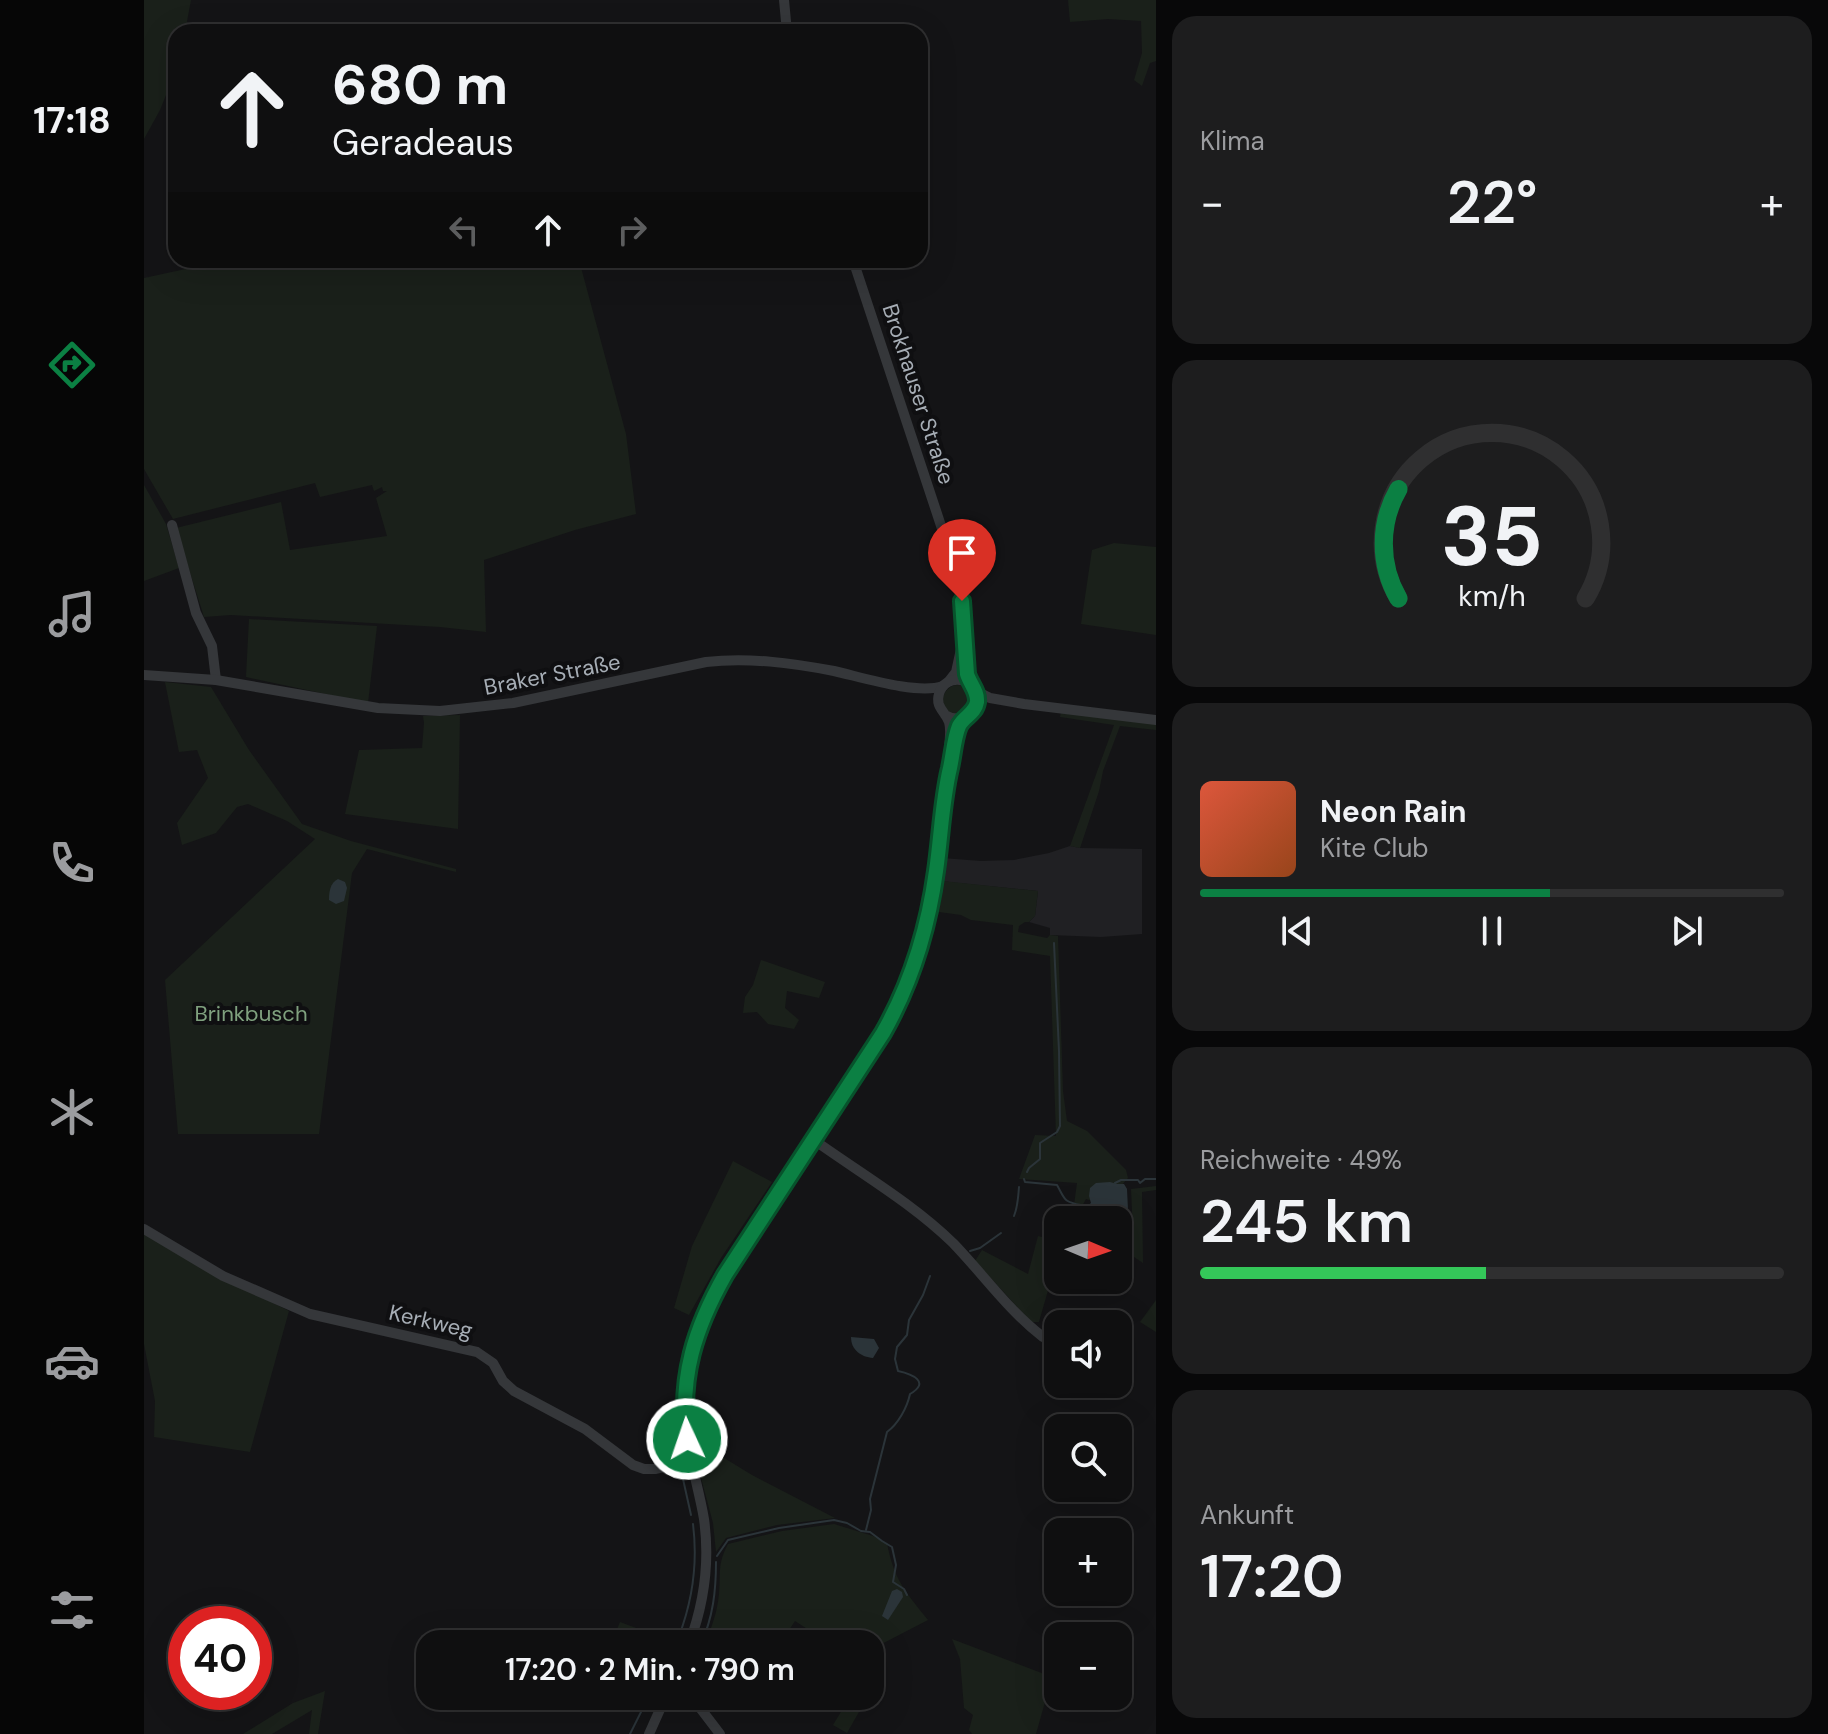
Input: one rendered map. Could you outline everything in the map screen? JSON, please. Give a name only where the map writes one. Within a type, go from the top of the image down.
[{"type":"street","points":[[784,0],[786,24]]},
{"type":"street","name":"Brokhauser Straße","points":[[856,268],[954,565],[962,601],[967,674],[973,688]]},
{"type":"street","points":[[172,525],[196,613],[212,646],[216,680]]},
{"type":"street","name":"Brokhauser Straße","points":[[946,684],[958,668],[964,635]]},
{"type":"street","name":"Braker Straße","points":[[144,675],[216,680],[359,706],[426,711],[513,703],[725,660],[815,668],[894,685],[933,689],[946,684]]},
{"type":"street","points":[[949,773],[950,726],[938,704],[938,697],[946,684],[960,680],[984,696],[1156,720]]},
{"type":"street","name":"Braker Straße","points":[[894,685],[931,698],[938,704]]},
{"type":"street","points":[[973,688],[977,704],[974,710]]},
{"type":"street","points":[[694,1630],[700,1611],[707,1559],[704,1519],[684,1419],[685,1379],[699,1328],[725,1275],[883,1033],[902,998],[929,913],[949,773],[959,727],[974,710],[984,705],[1024,704]]},
{"type":"street","points":[[945,715],[951,719],[965,718]]},
{"type":"street","points":[[814,1140],[922,1216],[1043,1337]]},
{"type":"street","name":"Kerkweg","points":[[144,1229],[223,1276],[310,1314],[477,1352],[493,1363],[503,1381],[514,1391],[585,1429],[638,1467],[656,1469],[690,1461]]},
{"type":"street","points":[[649,1734],[660,1710]]},
{"type":"street","points":[[702,1710],[720,1734]]},
{"type":"shaded area","points":[[1070,846],[1142,849],[1142,934],[1101,937],[1050,935],[1050,928],[1029,922],[1035,916],[1038,891],[939,881],[942,858],[1014,860]]},
{"type":"shaded area","points":[[338,879],[345,882],[347,888],[344,901],[336,904],[329,900],[329,894]]},
{"type":"shaded area","points":[[1096,1183],[1124,1184],[1128,1206],[1087,1206],[1091,1203],[1090,1188]]},
{"type":"shaded area","points":[[851,1337],[874,1339],[879,1348],[873,1358],[858,1352]]},
{"type":"shaded area","points":[[897,1589],[903,1597],[888,1620],[882,1616],[892,1591]]},
{"type":"green space","points":[[144,0],[191,0],[186,24],[168,24],[168,90],[144,139]]},
{"type":"green space","points":[[1068,0],[1156,0],[1156,61],[1150,63],[1142,86],[1134,80],[1142,53],[1141,21],[1108,19],[1070,22]]},
{"type":"green space","points":[[190,268],[581,268],[626,434],[636,514],[484,560],[486,632],[231,615],[204,617],[176,528],[281,502],[290,550],[387,536],[376,498],[387,491],[383,491],[382,487],[374,491],[372,485],[320,497],[315,483],[173,519],[144,469],[144,278]]},
{"type":"green space","points":[[144,485],[166,524],[179,568],[144,581]]},
{"type":"green space","points":[[1114,543],[1156,547],[1156,635],[1081,624],[1092,550]]},
{"type":"green space","points":[[249,619],[377,626],[368,703],[246,677]]},
{"type":"green space","name":"Brinkbusch","points":[[165,682],[211,687],[249,750],[302,824],[351,841],[456,869],[456,872],[367,849],[352,873],[319,1134],[178,1134],[165,980],[315,839],[287,821],[248,804],[237,807],[216,833],[182,845],[177,823],[208,778],[197,750],[179,752]]},
{"type":"green space","points":[[958,685],[964,686],[972,694],[972,706],[964,714],[958,715],[952,714],[944,706],[943,700],[944,694],[952,686]]},
{"type":"green space","points":[[1061,712],[1156,724],[1156,730],[1120,726],[1080,848],[1070,846],[1114,725],[1060,717]]},
{"type":"green space","points":[[460,715],[458,829],[345,814],[359,750],[422,748],[423,716]]},
{"type":"green space","points":[[943,881],[1038,891],[1035,916],[1019,926],[1018,932],[1047,938],[1050,935],[1058,936],[1063,1091],[1067,1121],[1087,1131],[1126,1170],[1128,1178],[1096,1202],[1086,1199],[1082,1206],[1074,1206],[1077,1183],[1019,1179],[1035,1135],[1056,1136],[1050,956],[1012,950],[1013,925],[939,912]]},
{"type":"green space","points":[[761,960],[825,982],[819,998],[787,991],[785,1008],[799,1020],[794,1029],[768,1024],[757,1012],[743,1013],[745,997],[753,985]]},
{"type":"green space","points":[[733,1161],[772,1182],[721,1258],[689,1315],[674,1308],[692,1246]]},
{"type":"green space","points":[[1156,1186],[1156,1190],[1142,1192],[1143,1263],[1132,1256],[1131,1189]]},
{"type":"green space","points":[[144,1230],[289,1311],[250,1452],[154,1437],[155,1401],[144,1344]]},
{"type":"green space","points":[[1038,1236],[1044,1237],[1044,1294],[1047,1294],[1039,1322],[1031,1322],[975,1261],[982,1250],[1028,1274]]},
{"type":"green space","points":[[1156,1300],[1156,1332],[1140,1322]]},
{"type":"green space","points":[[694,1442],[835,1518],[777,1525],[726,1538],[716,1552],[713,1523]]},
{"type":"green space","points":[[834,1524],[887,1543],[893,1567],[902,1584],[928,1620],[884,1643],[884,1630],[809,1630],[795,1621],[789,1630],[710,1630],[719,1594],[721,1563],[728,1544],[782,1531]]},
{"type":"green space","points":[[620,1622],[642,1630],[617,1630]]},
{"type":"green space","points":[[952,1639],[1044,1674],[1044,1706],[1036,1734],[972,1734],[969,1730],[973,1715],[964,1708],[960,1659]]},
{"type":"green space","points":[[325,1691],[318,1734],[309,1734],[312,1710],[272,1734],[243,1734],[293,1703]]},
{"type":"green space","points":[[842,1710],[860,1710],[847,1733],[833,1725]]},
{"type":"waterway","points":[[1027,1172],[1040,1159],[1040,1143],[1057,1132],[1060,1126],[1054,943]]},
{"type":"waterway","points":[[1024,1179],[1025,1182],[1057,1185],[1065,1199],[1081,1205]]},
{"type":"waterway","points":[[1115,1183],[1121,1180],[1138,1180],[1140,1183],[1145,1179],[1156,1179]]},
{"type":"waterway","points":[[1014,1216],[1019,1187]]},
{"type":"waterway","points":[[970,1251],[980,1248],[1001,1233]]},
{"type":"waterway","points":[[866,1530],[870,1499],[887,1432],[902,1415],[910,1394],[919,1386],[913,1376],[898,1371],[895,1359],[897,1347],[907,1335],[909,1320],[930,1276]]},
{"type":"waterway","points":[[681,1470],[691,1515]]},
{"type":"waterway","points":[[717,1556],[728,1540],[834,1520],[870,1532],[892,1547],[896,1565],[893,1582],[907,1595]]},
{"type":"waterway","points":[[681,1630],[693,1581],[693,1524]]},
{"type":"waterway","points":[[706,1630],[713,1604],[716,1562]]},
{"type":"waterway","points":[[630,1734],[642,1710]]},
{"type":"route","points":[[687,1439],[685,1379],[695,1338],[707,1309],[725,1275],[883,1033],[902,998],[918,955],[929,913],[949,773],[959,727],[977,704],[976,691],[967,674],[962,601]]}]
